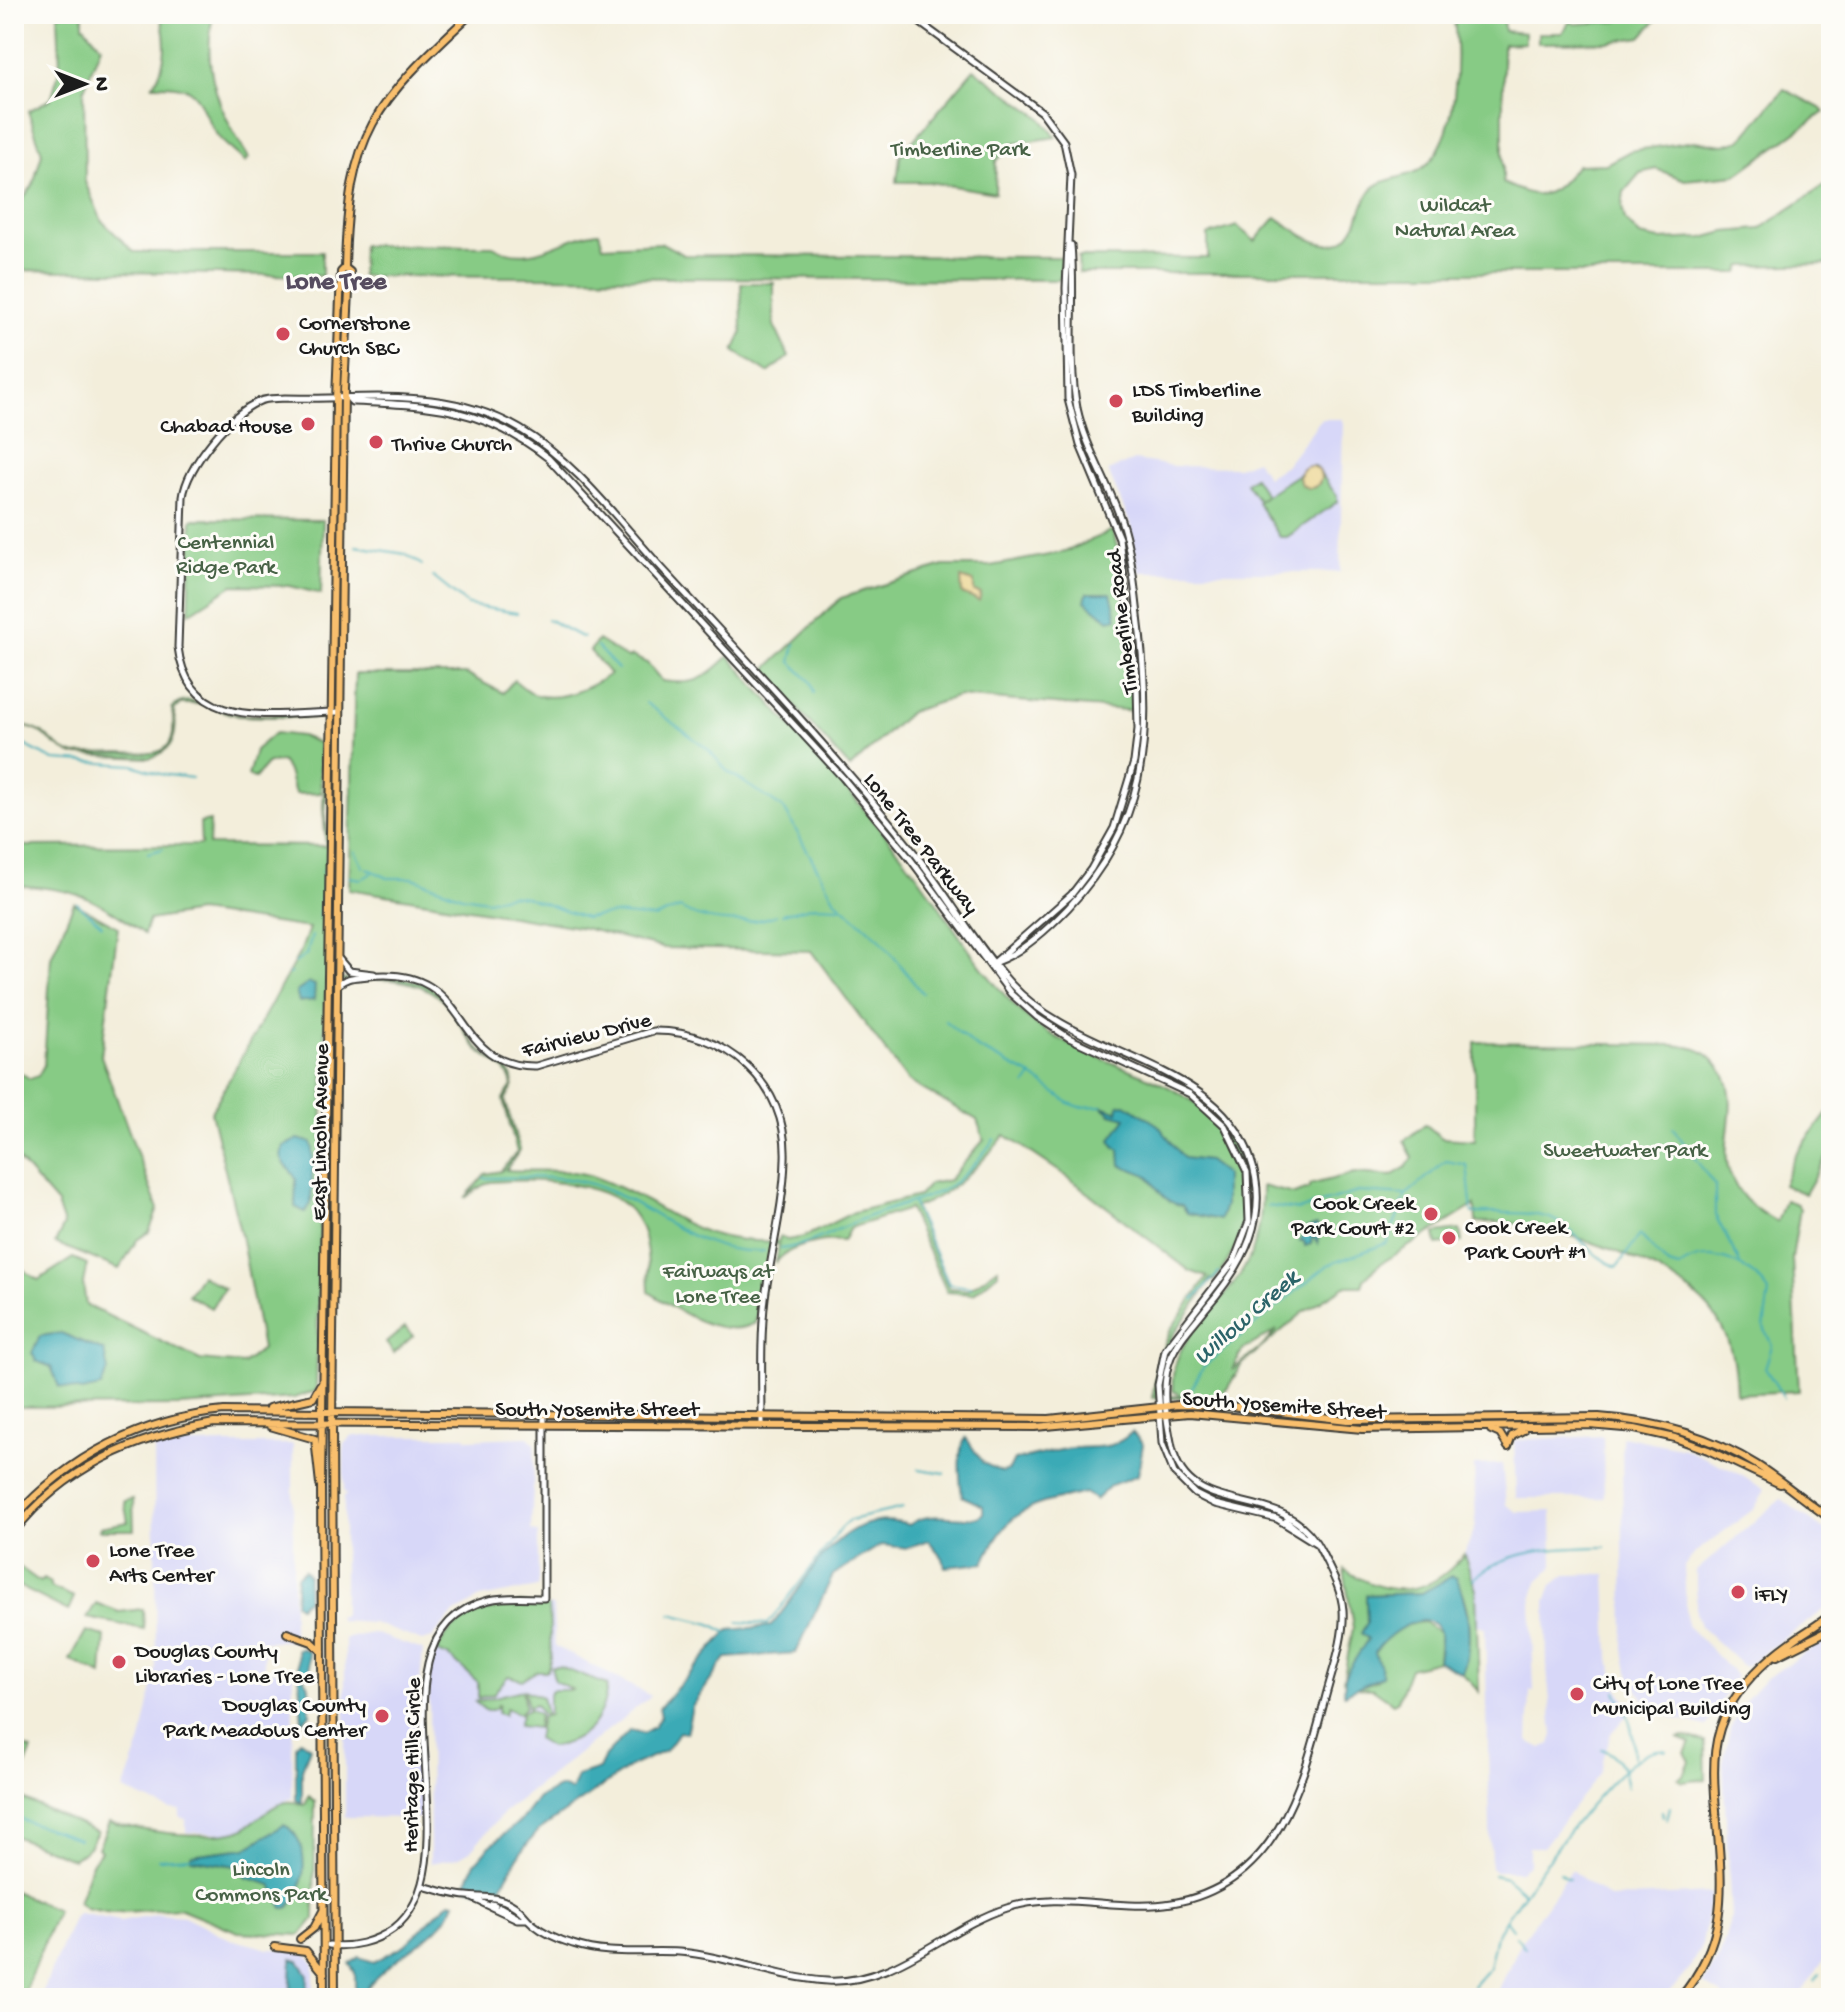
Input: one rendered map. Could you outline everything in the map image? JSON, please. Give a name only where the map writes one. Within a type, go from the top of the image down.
[{"type":"main road","name":"East Lincoln Avenue","points":[[324,1998],[321,1486],[336,712],[350,272],[345,268],[351,180],[372,122],[405,77],[471,14]]},
{"type":"main road","name":"East Lincoln Avenue","points":[[335,1998],[332,1946],[332,1413],[339,984],[336,712]]},
{"type":"main road","points":[[14,1518],[62,1471],[121,1437],[211,1412],[258,1410],[318,1395],[320,1330],[324,1319]]},
{"type":"main road","name":"South Yosemite Street","points":[[258,1410],[1049,1419],[1230,1406],[1347,1420],[1599,1417],[1637,1421],[1684,1432],[1733,1451],[1772,1475],[1780,1484]]},
{"type":"main road","name":"South Yosemite Street","points":[[247,1422],[1066,1426],[1163,1410],[1230,1414],[1333,1428],[1613,1426],[1656,1433],[1708,1450],[1780,1484],[1831,1519]]},
{"type":"main road","points":[[870,1427],[879,1418]]},
{"type":"main road","points":[[14,1532],[50,1494],[107,1455],[140,1441],[186,1428],[247,1422],[314,1438],[317,1480],[321,1486]]},
{"type":"main road","points":[[1486,1428],[1500,1434],[1508,1447],[1518,1431],[1537,1427]]},
{"type":"main road","points":[[1680,1998],[1707,1960],[1721,1918],[1713,1766],[1716,1737],[1739,1691],[1788,1644],[1831,1616]]},
{"type":"main road","points":[[1819,1635],[1831,1616]]},
{"type":"main road","points":[[1793,1651],[1814,1628]]},
{"type":"main road","points":[[1777,1656],[1793,1651],[1831,1629]]},
{"type":"main road","points":[[287,1633],[312,1642],[323,1653]]},
{"type":"main road","points":[[300,1939],[314,1928],[324,1907]]},
{"type":"main road","points":[[275,1947],[306,1951],[324,1974]]},
{"type":"street","name":"Timberline Road","points":[[908,14],[1053,123],[1067,152],[1075,397],[1086,441],[1126,538],[1146,689],[1146,730],[1129,812],[1097,874],[1043,933],[992,965]]},
{"type":"street","name":"Lone Tree Parkway","points":[[336,712],[228,713],[192,689],[181,667],[178,647],[183,497],[191,468],[238,417],[260,401],[409,397],[456,403],[516,427],[552,453],[815,735],[913,851],[992,965],[1016,989],[1054,1021],[1201,1092],[1231,1121],[1250,1156],[1258,1194],[1253,1236],[1232,1277],[1173,1353],[1166,1374],[1163,1410]]},
{"type":"street","name":"Fairview Drive","points":[[339,959],[349,971],[375,975]]},
{"type":"street","name":"Fairview Drive","points":[[339,984],[350,977],[375,975],[404,976],[432,985],[454,1006],[478,1045],[500,1062],[516,1067],[536,1066],[628,1036],[673,1030],[708,1039],[730,1050],[757,1074],[776,1105],[785,1159],[762,1332],[762,1426]]},
{"type":"street","points":[[1163,1410],[1174,1455],[1196,1485],[1217,1497],[1279,1511],[1317,1544]]},
{"type":"street","points":[[1163,1410],[1167,1459],[1183,1484],[1215,1504],[1286,1520]]},
{"type":"street","name":"Heritage Hills Circle","points":[[423,1886],[427,1665],[439,1634],[468,1608],[500,1598],[544,1598],[544,1415]]},
{"type":"street","points":[[332,1946],[368,1942],[389,1932],[408,1915],[423,1886],[496,1905],[558,1938],[596,1950],[679,1952],[831,1982],[860,1979],[884,1971],[973,1920],[1026,1902],[1075,1898],[1150,1905],[1199,1896],[1248,1866],[1277,1834],[1299,1792],[1341,1635],[1343,1611],[1337,1582],[1317,1544],[1316,1536],[1286,1520],[1279,1511]]},
{"type":"street","points":[[471,1897],[524,1919]]},
{"type":"street","points":[[506,1901],[522,1911],[524,1919]]},
{"type":"street","points":[[496,1905],[506,1901]]},
{"type":"street","points":[[496,1905],[506,1901]]},
{"type":"shaded area","points":[[1321,419],[1343,419],[1340,572],[1139,572],[1130,523],[1108,471],[1134,460],[1174,466],[1238,467],[1256,460],[1267,477],[1287,464]]},
{"type":"shaded area","points":[[352,1436],[528,1437],[535,1443],[531,1530],[538,1533],[538,1587],[480,1598],[453,1614],[432,1638],[422,1641],[373,1623],[340,1621],[338,1617],[344,1615],[344,1496],[347,1494],[344,1492],[344,1444]]},
{"type":"shaded area","points":[[1603,1436],[1604,1498],[1516,1498],[1514,1440]]},
{"type":"shaded area","points":[[1622,1436],[1685,1449],[1736,1472],[1765,1490],[1754,1509],[1697,1551],[1684,1566],[1687,1625],[1736,1676],[1706,1727],[1673,1718],[1653,1708],[1641,1696],[1628,1671],[1624,1651]]},
{"type":"shaded area","points":[[154,1444],[293,1444],[293,1641],[264,1641],[264,1671],[293,1671],[292,1798],[273,1806],[250,1827],[232,1833],[186,1832],[186,1819],[180,1818],[180,1810],[169,1809],[123,1790],[141,1741],[156,1669]]},
{"type":"shaded area","points":[[1502,1464],[1506,1505],[1517,1512],[1552,1511],[1553,1567],[1538,1581],[1531,1603],[1534,1691],[1530,1691],[1528,1741],[1542,1748],[1550,1744],[1553,1735],[1547,1669],[1546,1601],[1552,1585],[1566,1575],[1606,1574],[1609,1657],[1617,1687],[1632,1710],[1611,1733],[1599,1774],[1543,1847],[1529,1847],[1529,1864],[1520,1871],[1495,1871],[1491,1867],[1485,1627],[1478,1625],[1476,1590],[1464,1554],[1476,1526],[1474,1465]]},
{"type":"shaded area","points":[[1781,1499],[1831,1535],[1831,1605],[1744,1667],[1700,1626],[1696,1613],[1696,1571]]},
{"type":"shaded area","points":[[499,1602],[553,1606],[555,1646],[651,1696],[504,1812],[470,1851],[458,1858],[430,1863],[429,1672],[435,1650],[458,1619]]},
{"type":"shaded area","points":[[373,1633],[423,1650],[420,1681],[421,1818],[345,1817],[345,1638]]},
{"type":"shaded area","points":[[1831,1636],[1831,1950],[1798,1998],[1727,1998],[1703,1984],[1720,1956],[1731,1917],[1723,1763],[1730,1728],[1744,1702],[1765,1679]]},
{"type":"shaded area","points":[[1571,1870],[1609,1898],[1711,1893],[1702,1944],[1689,1969],[1665,1998],[1495,1998],[1521,1942]]},
{"type":"shaded area","points":[[79,1913],[120,1921],[159,1914],[184,1916],[230,1939],[269,1949],[296,1950],[308,1955],[314,1964],[314,1998],[40,1998],[74,1916]]},
{"type":"green space","points":[[58,14],[83,14],[83,25],[101,46],[84,89],[85,182],[102,221],[134,252],[322,252],[322,276],[14,270],[14,211],[33,185],[42,153],[28,111],[51,99],[60,68]]},
{"type":"green space","points":[[160,14],[213,14],[209,53],[211,72],[229,124],[249,158],[245,162],[217,135],[196,96],[182,87],[153,85],[165,50]]},
{"type":"green space","name":"Wildcat Natural Area","points":[[1453,14],[1503,14],[1504,31],[1525,33],[1525,43],[1503,44],[1503,183],[1528,193],[1545,194],[1560,184],[1577,165],[1606,164],[1630,151],[1694,141],[1724,145],[1741,140],[1784,89],[1820,108],[1824,112],[1736,175],[1685,180],[1656,169],[1640,173],[1624,192],[1622,207],[1625,220],[1640,236],[1660,240],[1703,238],[1725,232],[1760,229],[1831,181],[1831,264],[1742,266],[1739,273],[1079,273],[1078,257],[1208,258],[1208,235],[1237,226],[1255,241],[1276,217],[1318,242],[1339,242],[1348,236],[1371,190],[1421,169],[1434,157],[1443,140],[1450,120],[1456,74]]},
{"type":"green space","points":[[1623,14],[1662,14],[1641,37],[1610,42],[1538,43],[1538,33],[1562,33],[1570,21],[1575,24],[1619,21]]},
{"type":"green space","name":"Timberline Park","points":[[974,69],[1040,117],[1056,137],[1012,144],[996,161],[995,193],[929,182],[897,182],[900,156]]},
{"type":"green space","points":[[599,232],[603,246],[662,243],[684,255],[1062,257],[1060,280],[361,276],[362,245],[493,246],[521,254]]},
{"type":"green space","points":[[741,283],[774,283],[774,325],[789,357],[768,373],[734,351],[742,333]]},
{"type":"green space","points":[[1315,466],[1337,496],[1337,502],[1287,537],[1280,537],[1257,502],[1265,496],[1258,500],[1246,483],[1254,477],[1266,495]]},
{"type":"green space","name":"Centennial Ridge Park","points":[[192,519],[323,520],[321,594],[290,586],[233,585],[189,613]]},
{"type":"green space","points":[[1113,530],[1119,556],[1136,711],[958,696],[910,712],[850,768],[764,671],[841,598],[943,566],[990,566],[1065,552]]},
{"type":"green space","points":[[598,640],[627,658],[632,656],[647,663],[662,681],[699,679],[729,656],[887,836],[978,962],[1026,1016],[1074,1047],[1155,1080],[1180,1094],[1203,1110],[1223,1131],[1234,1149],[1242,1168],[1245,1188],[1246,1207],[1242,1226],[1226,1264],[1214,1281],[1210,1279],[1168,1345],[1157,1396],[1184,1396],[1173,1391],[1173,1373],[1178,1356],[1186,1340],[1233,1285],[1253,1250],[1262,1186],[1294,1194],[1309,1189],[1309,1185],[1355,1173],[1391,1176],[1406,1167],[1413,1158],[1404,1141],[1425,1124],[1442,1138],[1475,1140],[1475,1042],[1673,1045],[1700,1051],[1716,1063],[1728,1083],[1731,1110],[1726,1152],[1732,1179],[1740,1193],[1777,1222],[1785,1200],[1797,1204],[1800,1209],[1792,1258],[1799,1391],[1736,1394],[1732,1354],[1726,1336],[1701,1300],[1680,1284],[1626,1256],[1569,1235],[1514,1223],[1476,1222],[1475,1205],[1377,1266],[1364,1279],[1362,1286],[1345,1286],[1305,1311],[1242,1364],[1227,1389],[1215,1399],[1152,1398],[1160,1356],[1171,1329],[1207,1277],[1190,1271],[1069,1178],[1005,1135],[964,1178],[941,1195],[914,1208],[949,1288],[968,1290],[998,1268],[998,1273],[973,1294],[947,1292],[909,1209],[850,1228],[843,1241],[826,1241],[797,1248],[776,1263],[779,1244],[771,1244],[755,1323],[742,1328],[714,1326],[649,1292],[647,1254],[640,1226],[625,1205],[609,1196],[570,1184],[508,1181],[488,1183],[465,1198],[485,1174],[501,1171],[517,1152],[503,1099],[512,1086],[507,1073],[481,1052],[472,1042],[448,1006],[422,987],[392,980],[327,984],[326,979],[316,1391],[294,1398],[179,1406],[16,1407],[14,1263],[38,1280],[73,1258],[87,1264],[83,1283],[86,1305],[200,1360],[243,1364],[262,1349],[242,1240],[211,1112],[301,950],[309,928],[198,912],[149,920],[144,934],[114,912],[85,898],[55,889],[17,886],[22,846],[201,845],[200,823],[210,821],[209,845],[326,846],[323,807],[328,721],[325,718],[239,716],[232,713],[305,714],[328,717],[331,720],[325,814],[329,845],[327,980],[374,977],[409,979],[440,994],[480,1050],[503,1066],[512,1078],[513,1082],[512,1088],[505,1100],[520,1150],[506,1170],[564,1171],[587,1175],[623,1189],[702,1230],[748,1241],[779,1241],[780,1236],[787,1240],[804,1237],[854,1212],[918,1196],[929,1184],[949,1180],[984,1140],[977,1120],[908,1081],[811,951],[663,948],[584,928],[349,889],[355,674],[466,674],[503,693],[514,680],[533,694],[546,697],[585,688],[610,674],[590,651]],"holes":[[[1277,1330],[1262,1347],[1232,1370],[1243,1350]]]},
{"type":"green space","points":[[185,701],[203,704],[180,704],[174,710],[175,733],[173,740],[170,745],[165,750],[158,755],[150,758],[76,755],[163,750],[172,737],[172,709],[178,704]]},
{"type":"green space","points":[[275,733],[301,736],[319,743],[321,793],[296,794],[287,769],[281,762],[268,763],[255,778],[248,776],[255,750]]},
{"type":"green space","points":[[74,903],[118,927],[101,1056],[158,1209],[149,1232],[137,1240],[119,1269],[55,1243],[64,1225],[57,1204],[14,1155],[14,1068],[30,1079],[38,1076],[44,1065],[51,957]]},
{"type":"green space","points":[[1831,1109],[1831,1149],[1805,1194],[1783,1185],[1795,1155]]},
{"type":"green space","name":"Cook Creek Park Court #1","points":[[1460,1230],[1462,1242],[1437,1245],[1435,1233]]},
{"type":"green space","points":[[201,1275],[224,1288],[211,1308],[188,1295]]},
{"type":"green space","points":[[405,1327],[413,1336],[394,1353],[386,1343]]},
{"type":"green space","points":[[133,1499],[134,1530],[99,1530],[100,1527],[128,1522],[124,1501]]},
{"type":"green space","points":[[1464,1554],[1476,1590],[1479,1692],[1462,1673],[1468,1649],[1469,1623],[1464,1597],[1452,1576],[1422,1593],[1366,1595],[1368,1639],[1343,1681],[1353,1628],[1344,1569],[1376,1585],[1407,1589],[1437,1579]]},
{"type":"green space","points":[[14,1563],[40,1582],[43,1579],[50,1583],[50,1587],[74,1597],[68,1611],[14,1584]]},
{"type":"green space","points":[[96,1603],[119,1612],[143,1609],[144,1629],[87,1618]]},
{"type":"green space","points":[[520,1603],[549,1607],[551,1657],[547,1671],[537,1671],[522,1680],[508,1676],[493,1694],[478,1698],[478,1682],[450,1657],[438,1652],[438,1648],[463,1620],[484,1611]]},
{"type":"green space","points":[[1424,1622],[1440,1633],[1438,1661],[1410,1668],[1398,1700],[1393,1703],[1373,1689],[1355,1688],[1378,1680],[1375,1653],[1387,1635],[1410,1624]]},
{"type":"green space","points":[[86,1631],[105,1636],[102,1675],[70,1660]]},
{"type":"green space","points":[[551,1667],[560,1667],[607,1685],[602,1709],[590,1727],[573,1740],[550,1747],[537,1739],[541,1717],[549,1715],[549,1694],[553,1690],[573,1690],[555,1681]]},
{"type":"green space","points":[[522,1690],[525,1707],[519,1714],[506,1708],[504,1715],[497,1713],[499,1703],[495,1709],[486,1711],[475,1702]]},
{"type":"green space","points":[[524,1690],[542,1697],[546,1714],[541,1714],[535,1704],[528,1707]]},
{"type":"green space","points":[[530,1709],[539,1715],[537,1728],[518,1726],[522,1713]]},
{"type":"green space","points":[[1677,1738],[1705,1742],[1706,1779],[1682,1782],[1678,1778],[1684,1775],[1690,1761],[1685,1753],[1690,1743]]},
{"type":"green space","points":[[21,1746],[32,1750],[14,1793],[14,1765]]},
{"type":"green space","points":[[14,1795],[97,1832],[89,1847],[73,1859],[14,1836]]},
{"type":"green space","name":"Lincoln Commons Park","points":[[309,1796],[315,1802],[314,1919],[301,1935],[238,1932],[179,1908],[111,1913],[86,1908],[78,1902],[92,1863],[101,1851],[98,1848],[109,1822],[170,1833],[202,1835],[233,1832],[285,1802],[305,1805]]},
{"type":"green space","points":[[14,1891],[57,1910],[22,1998],[14,1998]]},
{"type":"sand","points":[[1310,466],[1318,469],[1321,477],[1318,485],[1310,488],[1302,485],[1299,477],[1302,469]]},
{"type":"sand","points":[[961,578],[974,582],[974,592],[981,594],[979,601],[962,594]]},
{"type":"water","points":[[1087,593],[1111,593],[1117,618],[1109,620],[1085,601]]},
{"type":"water","points":[[309,983],[315,985],[314,1000],[299,1002],[296,992]]},
{"type":"water","points":[[1126,1104],[1158,1125],[1184,1158],[1208,1161],[1225,1174],[1225,1205],[1220,1220],[1187,1213],[1182,1205],[1165,1198],[1147,1175],[1121,1165],[1120,1150],[1111,1139],[1126,1118],[1111,1114],[1102,1106],[1118,1112],[1119,1105]]},
{"type":"water","points":[[298,1139],[312,1143],[313,1148],[311,1204],[305,1212],[295,1207],[296,1179],[281,1156],[284,1146]]},
{"type":"water","points":[[1317,1225],[1318,1243],[1312,1236],[1311,1244],[1305,1246],[1304,1241],[1300,1241],[1306,1228]]},
{"type":"water","points":[[61,1333],[104,1351],[108,1371],[101,1387],[82,1391],[59,1387],[51,1367],[36,1361],[32,1353],[40,1336]]},
{"type":"water","points":[[1132,1432],[1143,1444],[1138,1475],[1111,1485],[1095,1500],[1085,1493],[1050,1501],[1023,1512],[1003,1530],[984,1563],[945,1567],[943,1558],[928,1540],[907,1548],[881,1545],[833,1575],[796,1653],[726,1658],[692,1707],[686,1733],[679,1732],[665,1751],[633,1765],[538,1831],[520,1853],[499,1890],[477,1890],[465,1886],[475,1863],[521,1820],[538,1798],[561,1787],[571,1791],[577,1776],[599,1769],[605,1756],[630,1730],[643,1733],[654,1727],[661,1715],[659,1708],[729,1630],[771,1626],[813,1569],[844,1536],[863,1525],[884,1521],[909,1525],[929,1517],[969,1518],[983,1514],[983,1506],[962,1496],[960,1458],[966,1438],[983,1463],[1002,1472],[1009,1470],[1014,1460],[1065,1449],[1108,1446]]},
{"type":"water","points":[[304,1570],[308,1575],[307,1599],[299,1606],[295,1603],[297,1576]]},
{"type":"water","points":[[1452,1576],[1457,1578],[1467,1613],[1468,1649],[1462,1673],[1438,1661],[1440,1635],[1436,1626],[1428,1621],[1418,1621],[1397,1631],[1375,1653],[1383,1676],[1344,1694],[1345,1675],[1368,1639],[1361,1633],[1367,1623],[1366,1595],[1422,1593]]},
{"type":"water","points":[[297,1649],[308,1651],[310,1672],[303,1677],[309,1686],[310,1714],[302,1722]]},
{"type":"water","points":[[300,1740],[310,1747],[302,1770],[302,1803],[296,1800],[296,1745]]},
{"type":"water","points":[[284,1825],[299,1841],[304,1865],[300,1889],[288,1908],[283,1908],[272,1885],[245,1877],[242,1867],[191,1859],[191,1855],[246,1848]]},
{"type":"water","points":[[450,1901],[455,1902],[438,1927],[384,1970],[363,1994],[355,1996],[355,1973],[350,1964],[359,1957],[374,1962],[405,1945]]},
{"type":"water","points":[[292,1959],[299,1961],[308,1975],[307,1998],[290,1998]]},
{"type":"waterway","points":[[356,546],[405,554],[422,565]]},
{"type":"waterway","points":[[433,577],[468,605],[517,613]]},
{"type":"waterway","points":[[547,619],[583,638]]},
{"type":"waterway","points":[[795,644],[791,662],[811,682],[814,693]]},
{"type":"waterway","points":[[597,647],[618,669]]},
{"type":"waterway","points":[[646,703],[708,749],[727,771],[784,809],[835,900],[880,939],[922,993]]},
{"type":"waterway","points":[[14,740],[54,760],[133,765],[160,774],[192,778]]},
{"type":"waterway","points":[[148,853],[163,849]]},
{"type":"waterway","points":[[355,851],[363,867]]},
{"type":"waterway","points":[[367,868],[388,878],[413,878],[462,896],[487,900],[510,895],[526,897],[585,918],[614,914],[654,918],[680,908],[701,917],[727,921],[753,921],[776,915]]},
{"type":"waterway","points":[[349,877],[362,879],[372,873]]},
{"type":"waterway","points":[[319,917],[325,876]]},
{"type":"waterway","points":[[77,903],[102,925]]},
{"type":"waterway","points":[[782,914],[815,906],[840,907]]},
{"type":"waterway","points":[[295,963],[306,955],[312,936]]},
{"type":"waterway","points":[[945,1021],[976,1047],[1032,1076],[1069,1103],[1080,1107],[1102,1106]]},
{"type":"waterway","points":[[1026,1085],[1032,1076]]},
{"type":"waterway","points":[[1673,1128],[1715,1186],[1715,1215],[1740,1263]]},
{"type":"waterway","points":[[781,1249],[812,1241],[950,1186],[964,1175],[994,1139]]},
{"type":"waterway","name":"Willow Creek","points":[[1192,1388],[1204,1366],[1328,1265],[1387,1243],[1406,1195],[1446,1161],[1467,1165],[1472,1213],[1531,1214],[1553,1219],[1600,1258],[1617,1267],[1640,1235],[1668,1265],[1679,1268],[1702,1257],[1715,1257],[1728,1260],[1752,1273],[1769,1292],[1764,1327],[1772,1346],[1765,1368],[1784,1398]]},
{"type":"waterway","points":[[484,1178],[543,1177],[586,1183],[621,1196],[698,1238],[740,1251],[764,1251]]},
{"type":"waterway","points":[[1267,1206],[1298,1210],[1358,1192],[1406,1195]]},
{"type":"waterway","points":[[913,1204],[949,1284],[970,1287]]},
{"type":"waterway","points":[[1194,1299],[1219,1273]]},
{"type":"waterway","points":[[919,1469],[945,1473]]},
{"type":"waterway","points":[[738,1622],[768,1624],[850,1520],[903,1508]]},
{"type":"waterway","points":[[1473,1579],[1486,1569],[1518,1556],[1554,1549],[1606,1547]]},
{"type":"waterway","points":[[671,1614],[711,1624],[726,1632]]},
{"type":"waterway","points":[[1616,1692],[1630,1724],[1634,1758]]},
{"type":"waterway","points":[[1602,1749],[1614,1755],[1620,1764],[1627,1788]]},
{"type":"waterway","points":[[1473,1986],[1489,1968],[1496,1935],[1509,1914],[1582,1815],[1629,1766],[1649,1752],[1666,1751]]},
{"type":"waterway","points":[[1667,1819],[1670,1807]]},
{"type":"waterway","points":[[1662,1811],[1663,1816]]},
{"type":"waterway","name":"Willow Creek","points":[[14,1817],[79,1839]]},
{"type":"waterway","name":"Willow Creek","points":[[158,1859],[191,1857]]},
{"type":"waterway","points":[[1560,1873],[1569,1879]]},
{"type":"waterway","points":[[1493,1875],[1506,1878],[1524,1893]]},
{"type":"waterway","points":[[1506,1921],[1512,1929]]},
{"type":"waterway","points":[[1516,1936],[1525,1948]]},
{"type":"waterway","points":[[1815,1981],[1820,1974]]},
{"type":"waterway","points":[[1469,1998],[1471,1992]]},
{"type":"place","name":"Cornerstone Church SBC","points":[[283,334]]},
{"type":"place","name":"LDS Timberline Building","points":[[1116,401]]},
{"type":"place","name":"Chabad House","points":[[308,424]]},
{"type":"place","name":"Thrive Church","points":[[376,442]]},
{"type":"place","name":"Cook Creek Park Court #2","points":[[1431,1214]]},
{"type":"place","name":"Cook Creek Park Court #1","points":[[1449,1238]]},
{"type":"place","name":"Lone Tree Arts Center","points":[[93,1561]]},
{"type":"place","name":"iFLY","points":[[1738,1592]]},
{"type":"place","name":"Douglas County Libraries - Lone Tree","points":[[119,1662]]},
{"type":"place","name":"City of Lone Tree Municipal Building","points":[[1577,1694]]},
{"type":"place","name":"Douglas County Park Meadows Center","points":[[382,1716]]},
{"type":"district","name":"Lone Tree","points":[[336,279]]},
{"type":"park label","name":"Sweetwater Park","points":[[1625,1148]]},
{"type":"park label","name":"Fairways at Lone Tree","points":[[718,1282]]}]
